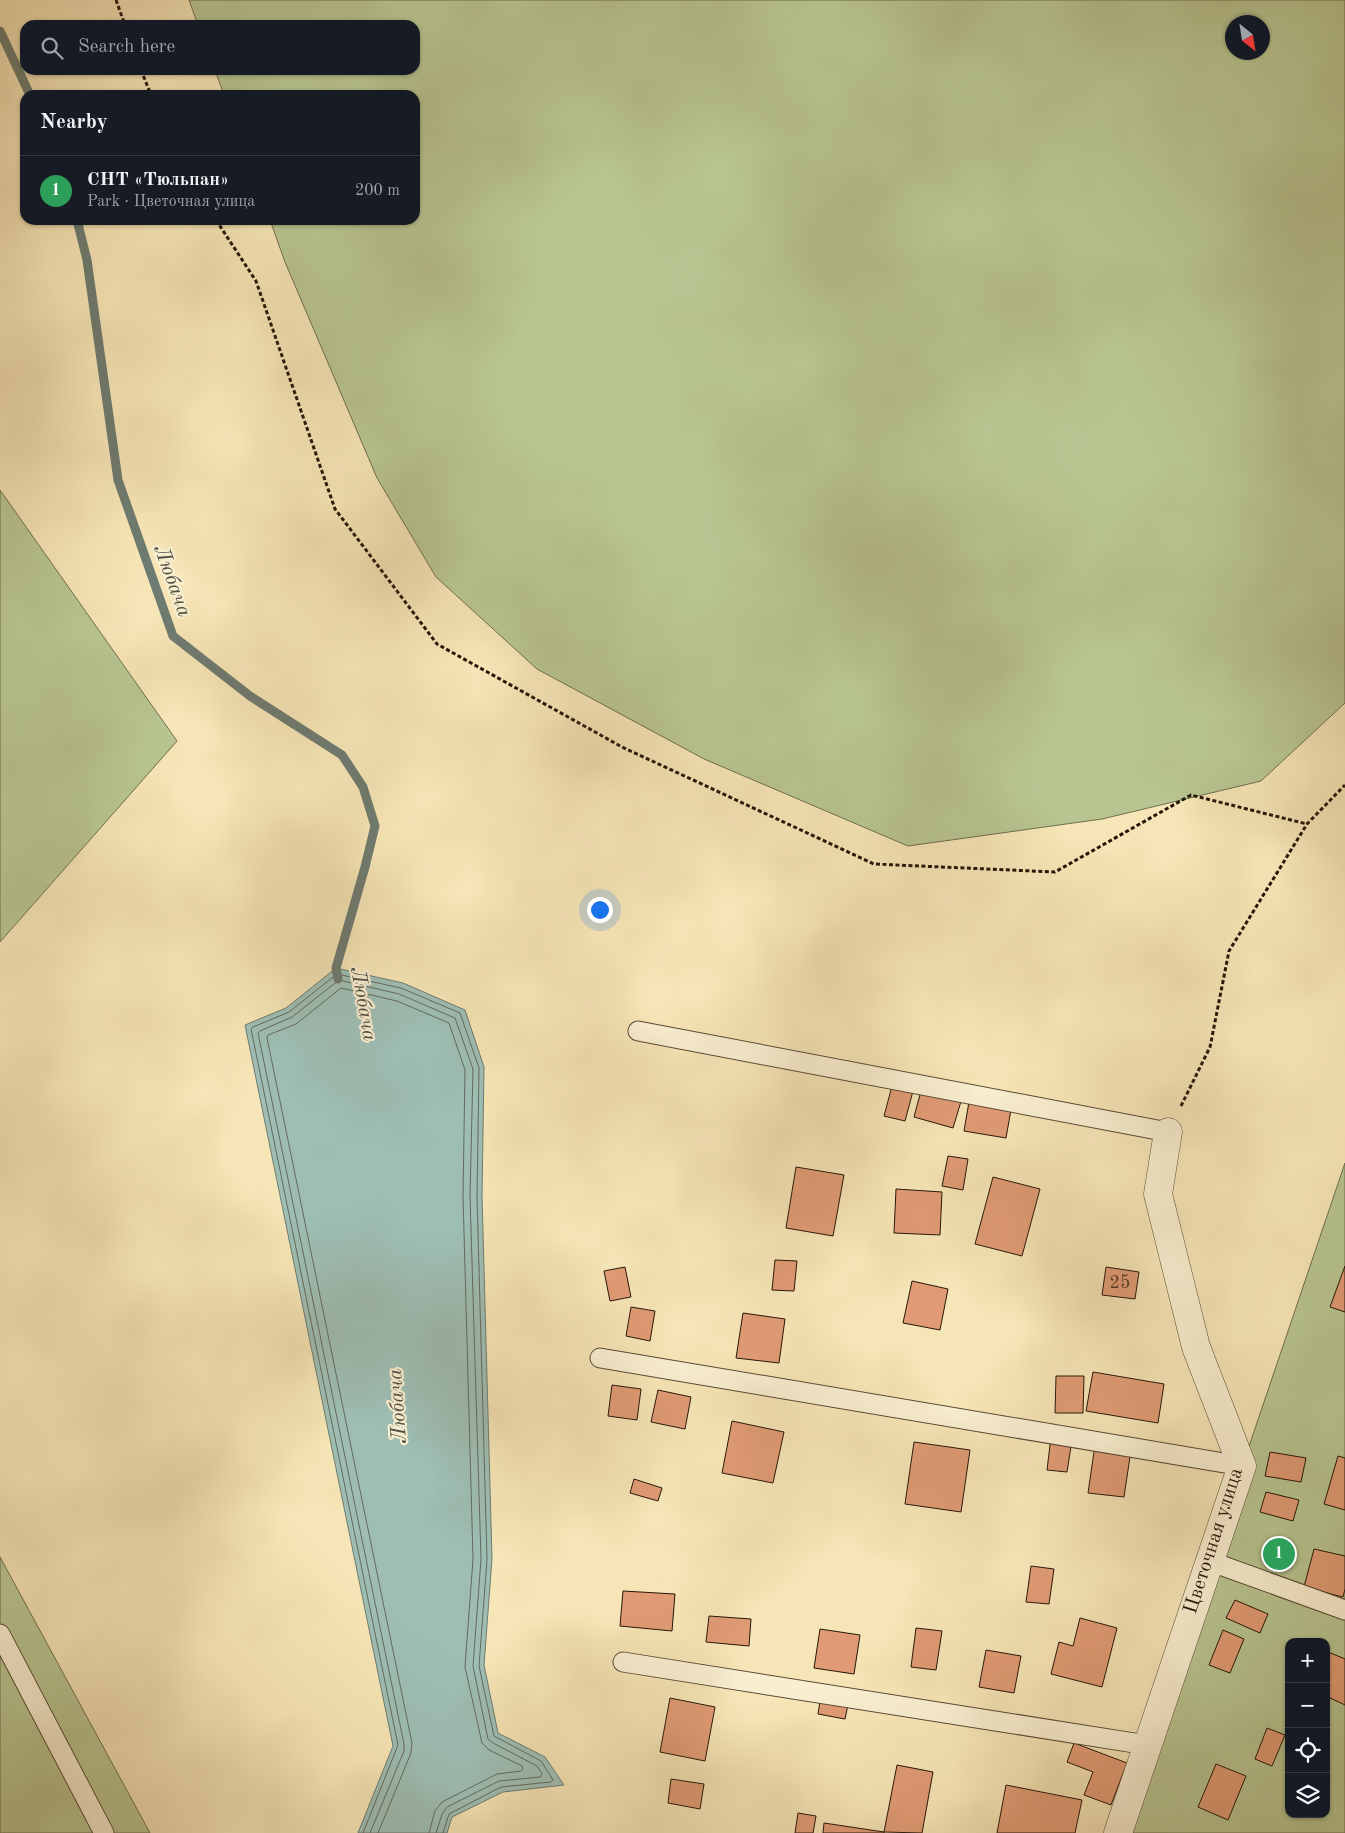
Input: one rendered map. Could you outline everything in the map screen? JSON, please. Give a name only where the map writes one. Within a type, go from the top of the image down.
[{"type":"street","name":"Цветочная улица","points":[[1118,1833],[1242,1466],[1196,1347],[1158,1194],[1168,1132]]},
{"type":"lane","points":[[638,1031],[1168,1132]]},
{"type":"lane","points":[[600,1358],[1242,1466]]},
{"type":"lane","points":[[1210,1561],[1345,1610]]},
{"type":"lane","points":[[0,1634],[104,1833]]},
{"type":"lane","points":[[623,1662],[1147,1746]]},
{"type":"path","points":[[116,0],[123,20]]},
{"type":"path","points":[[143,75],[148,90]]},
{"type":"path","points":[[219,225],[256,281],[335,508],[436,644],[622,747],[874,864],[1055,872],[1190,795],[1307,824]]},
{"type":"path","points":[[1168,1132],[1210,1047],[1229,951],[1307,824],[1345,785]]},
{"type":"green space","points":[[189,0],[1345,0],[1345,703],[1261,781],[1102,819],[908,846],[704,759],[537,669],[436,577],[377,478],[285,262],[272,225],[420,225],[420,90],[222,90],[217,75],[420,75],[420,20],[196,20]]},
{"type":"green space","points":[[0,490],[177,741],[0,942]]},
{"type":"green space","points":[[1345,1163],[1345,1833],[1118,1833]]},
{"type":"green space","points":[[0,1557],[150,1833],[0,1833]]},
{"type":"water","points":[[336,968],[403,983],[465,1010],[484,1067],[482,1196],[492,1559],[484,1665],[498,1733],[545,1757],[564,1785],[503,1792],[452,1817],[447,1833],[358,1833],[393,1746],[245,1025],[286,1008]]},
{"type":"building","points":[[892,1086],[913,1091],[905,1121],[884,1116]]},
{"type":"building","points":[[922,1087],[962,1098],[953,1128],[914,1117]]},
{"type":"building","points":[[970,1096],[1012,1104],[1006,1138],[964,1131]]},
{"type":"building","points":[[948,1156],[968,1159],[963,1190],[942,1186]]},
{"type":"building","points":[[796,1167],[844,1175],[833,1236],[786,1228]]},
{"type":"building","points":[[993,1177],[1040,1189],[1022,1256],[975,1244]]},
{"type":"building","points":[[896,1189],[942,1192],[940,1235],[894,1233]]},
{"type":"building","points":[[775,1260],[797,1261],[794,1291],[772,1290]]},
{"type":"building","points":[[1345,1266],[1345,1312],[1330,1307]]},
{"type":"building","points":[[625,1267],[631,1297],[610,1301],[604,1271]]},
{"type":"building","points":[[1106,1267],[1139,1272],[1135,1299],[1102,1295]]},
{"type":"building","points":[[912,1281],[948,1289],[940,1330],[903,1323]]},
{"type":"building","points":[[631,1307],[655,1311],[650,1341],[626,1336]]},
{"type":"building","points":[[743,1313],[785,1319],[779,1363],[736,1358]]},
{"type":"building","points":[[1093,1372],[1164,1384],[1158,1423],[1086,1411]]},
{"type":"building","points":[[1056,1376],[1084,1376],[1083,1413],[1055,1413]]},
{"type":"building","points":[[612,1385],[641,1389],[637,1420],[608,1416]]},
{"type":"building","points":[[658,1390],[691,1397],[685,1429],[651,1422]]},
{"type":"building","points":[[732,1421],[784,1432],[773,1483],[722,1473]]},
{"type":"building","points":[[1051,1437],[1072,1440],[1067,1472],[1047,1470]]},
{"type":"building","points":[[914,1442],[970,1450],[961,1512],[905,1504]]},
{"type":"building","points":[[1095,1445],[1131,1450],[1124,1497],[1088,1493]]},
{"type":"building","points":[[1270,1452],[1306,1458],[1301,1482],[1265,1476]]},
{"type":"building","points":[[1338,1456],[1345,1458],[1345,1510],[1324,1504]]},
{"type":"building","points":[[634,1479],[662,1488],[658,1501],[630,1493]]},
{"type":"building","points":[[1266,1492],[1299,1500],[1293,1521],[1260,1512]]},
{"type":"building","points":[[1314,1549],[1345,1556],[1345,1589],[1343,1597],[1304,1587]]},
{"type":"building","points":[[1031,1566],[1054,1569],[1049,1604],[1026,1602]]},
{"type":"building","points":[[623,1591],[675,1594],[672,1631],[620,1626]]},
{"type":"building","points":[[1235,1600],[1268,1614],[1260,1633],[1226,1618]]},
{"type":"building","points":[[709,1616],[751,1619],[749,1646],[706,1642]]},
{"type":"building","points":[[1080,1618],[1117,1628],[1102,1687],[1051,1674],[1059,1642],[1073,1646]]},
{"type":"building","points":[[916,1628],[942,1631],[936,1670],[911,1667]]},
{"type":"building","points":[[820,1629],[860,1635],[854,1674],[814,1668]]},
{"type":"building","points":[[1223,1630],[1244,1639],[1230,1673],[1209,1665]]},
{"type":"building","points":[[986,1650],[1021,1656],[1014,1693],[979,1687]]},
{"type":"building","points":[[1330,1653],[1345,1659],[1345,1705],[1330,1698]]},
{"type":"building","points":[[821,1695],[849,1700],[845,1719],[818,1714]]},
{"type":"building","points":[[670,1698],[715,1707],[705,1761],[660,1752]]},
{"type":"building","points":[[1267,1728],[1285,1735],[1272,1766],[1255,1759]]},
{"type":"building","points":[[1074,1743],[1127,1763],[1111,1805],[1084,1795],[1093,1772],[1067,1762]]},
{"type":"building","points":[[1216,1764],[1246,1776],[1228,1820],[1198,1807]]},
{"type":"building","points":[[897,1765],[933,1772],[922,1833],[884,1832]]},
{"type":"building","points":[[671,1779],[704,1784],[700,1809],[668,1803]]},
{"type":"building","points":[[1006,1785],[1082,1800],[1075,1833],[997,1833]]},
{"type":"building","points":[[798,1813],[816,1816],[813,1833],[795,1833]]},
{"type":"building","points":[[824,1823],[884,1832],[884,1833],[823,1833]]},
{"type":"waterway","name":"Любача","points":[[0,31],[20,74]]},
{"type":"waterway","name":"Любача","points":[[21,75],[28,90]]},
{"type":"waterway","name":"Любача","points":[[78,225],[87,260],[118,480],[173,636],[250,696],[342,755],[363,787],[375,826],[336,968],[338,979]]},
{"type":"place","name":"СНТ «Тюльпан»","points":[[1279,1554]]}]
